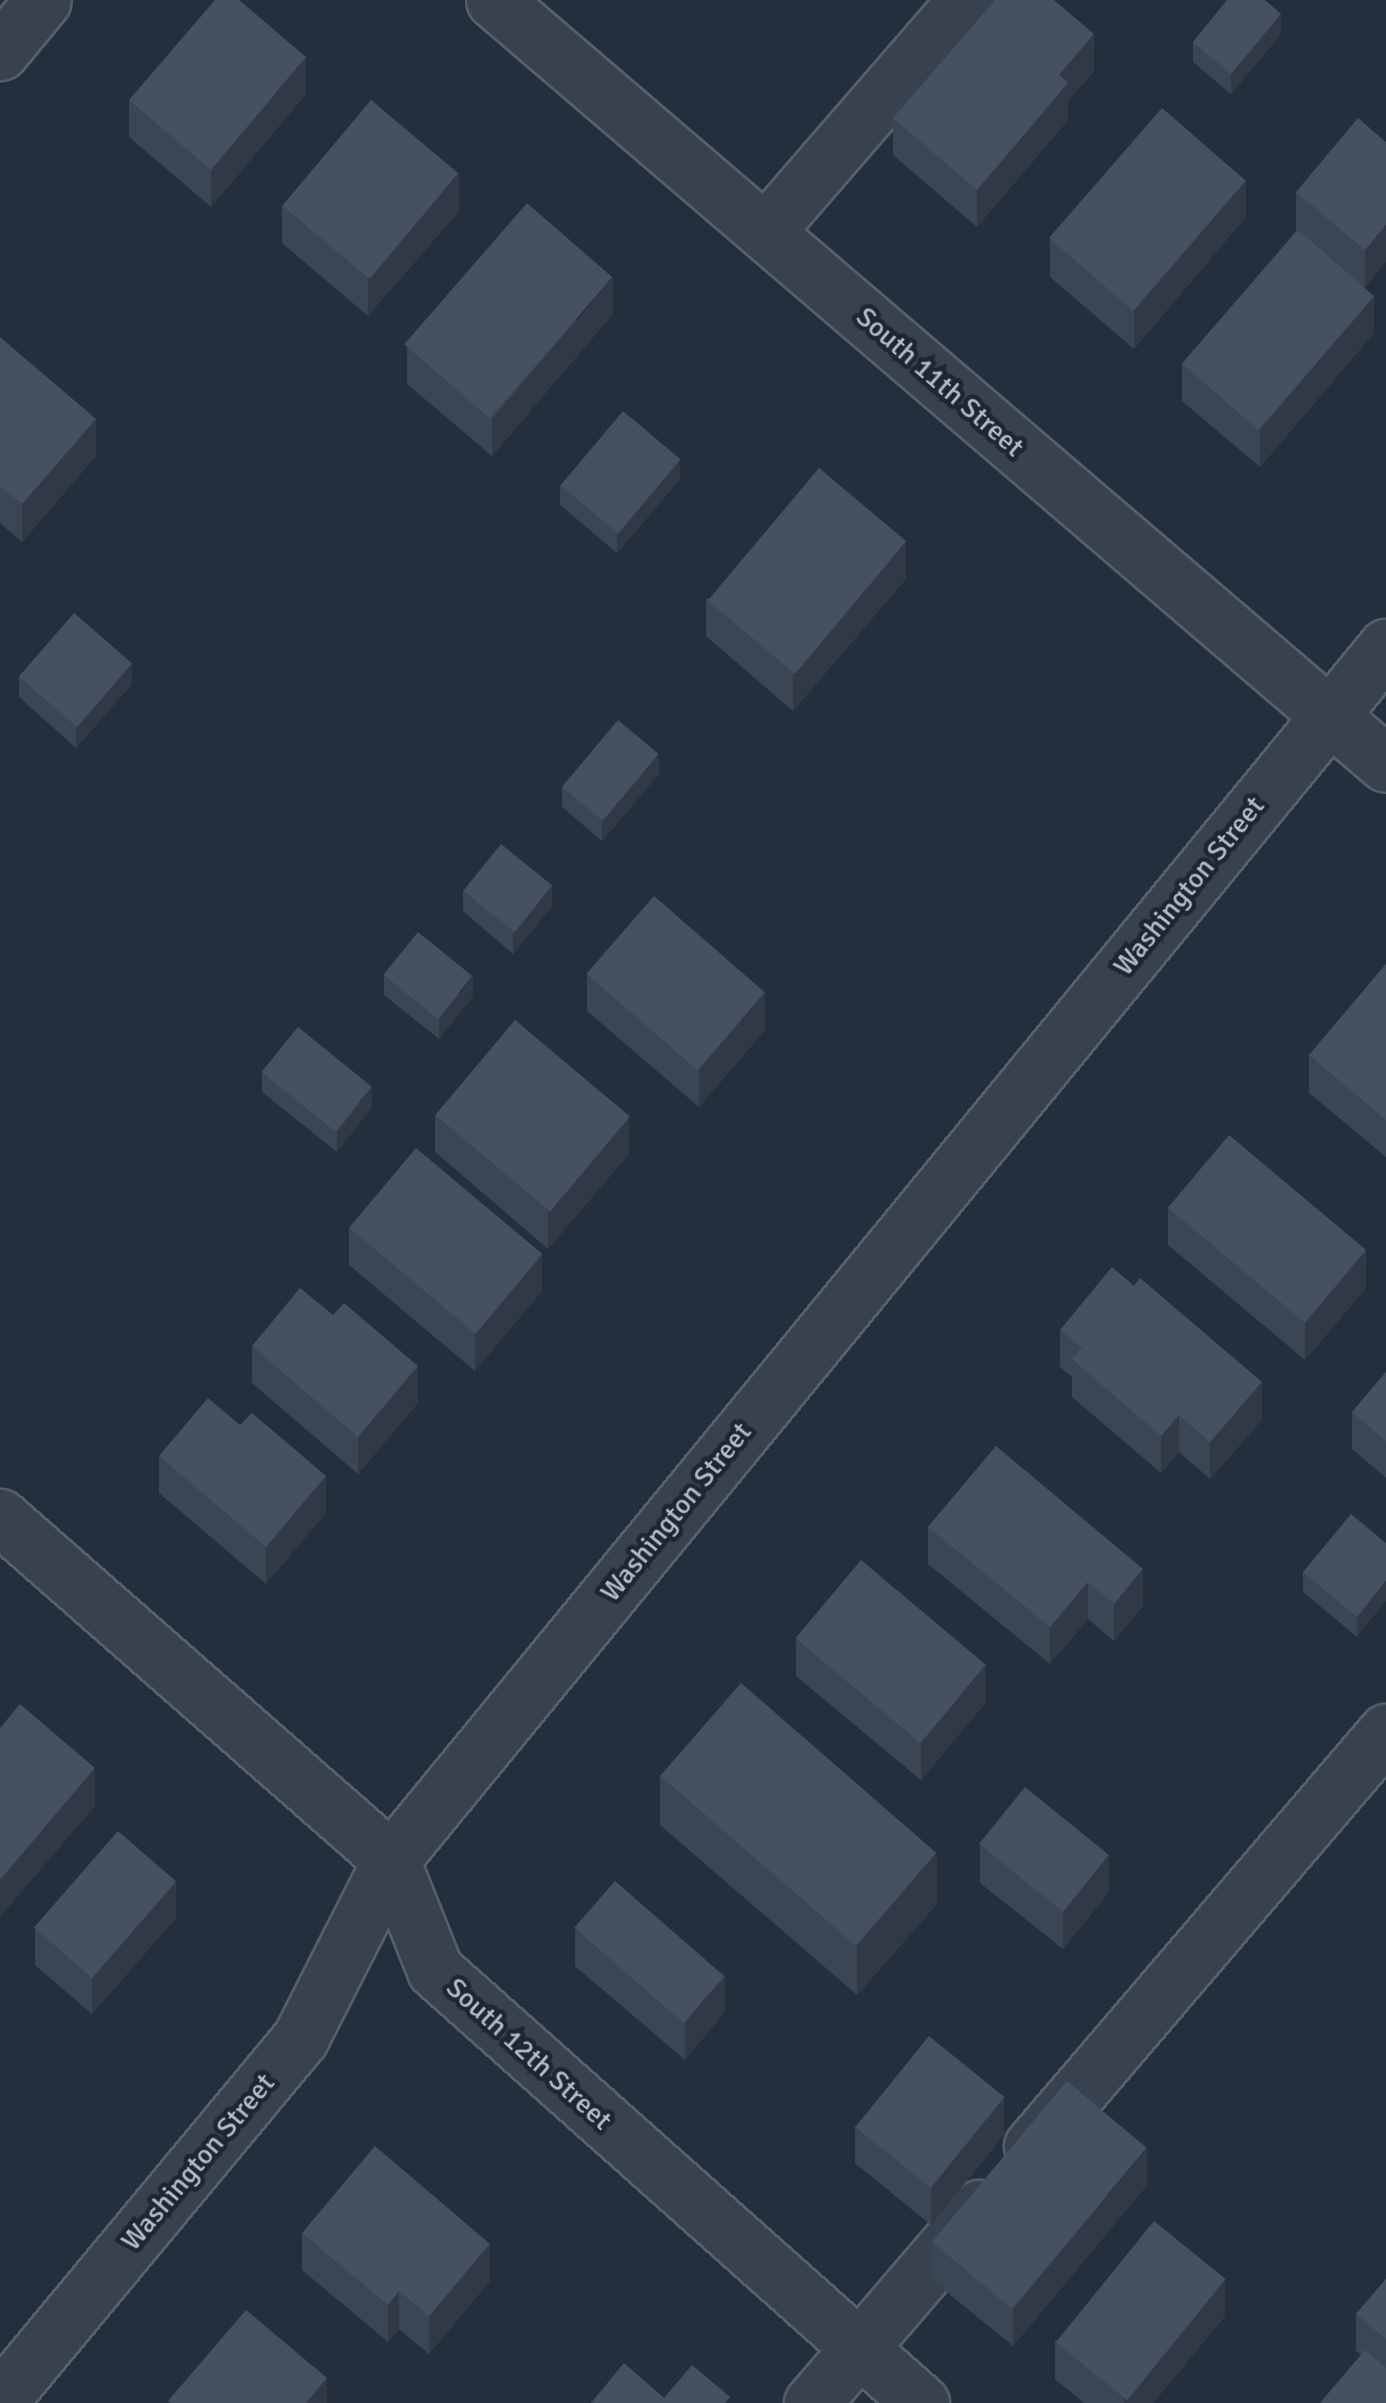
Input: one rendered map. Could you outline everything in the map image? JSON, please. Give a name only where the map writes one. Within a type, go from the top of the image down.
[{"type":"street","points":[[0,52],[43,0]]},
{"type":"street","name":"South 11th Street","points":[[494,0],[1386,764]]},
{"type":"street","points":[[765,232],[966,0]]},
{"type":"street","name":"Washington Street","points":[[0,2400],[300,2039],[391,1860],[1386,647]]},
{"type":"street","name":"South 12th Street","points":[[0,1517],[391,1860],[434,1970],[921,2403]]},
{"type":"street","points":[[812,2403],[1386,1732]]},
{"type":"building","points":[[215,0],[239,0],[306,57],[211,170],[129,100]]},
{"type":"building","points":[[995,0],[1054,0],[1094,34],[1059,75],[1068,83],[977,190],[893,118]]},
{"type":"building","points":[[1227,0],[1265,0],[1281,14],[1231,74],[1193,42]]},
{"type":"building","points":[[371,100],[458,173],[370,279],[282,206]]},
{"type":"building","points":[[1162,108],[1246,181],[1133,311],[1049,238]]},
{"type":"building","points":[[1358,118],[1386,142],[1386,225],[1365,250],[1296,192]]},
{"type":"building","points":[[527,203],[612,277],[490,418],[404,344]]},
{"type":"building","points":[[1298,230],[1374,296],[1258,430],[1182,364]]},
{"type":"building","points":[[0,337],[96,419],[22,504],[0,486]]},
{"type":"building","points":[[623,411],[680,459],[618,534],[561,485]]},
{"type":"building","points":[[819,468],[906,541],[795,674],[708,601]]},
{"type":"building","points":[[74,613],[132,664],[77,727],[19,676]]},
{"type":"building","points":[[618,720],[659,754],[603,821],[562,787]]},
{"type":"building","points":[[501,844],[552,886],[515,932],[463,891]]},
{"type":"building","points":[[654,896],[765,992],[697,1070],[586,974]]},
{"type":"building","points":[[418,932],[472,976],[438,1019],[383,975]]},
{"type":"building","points":[[1386,964],[1386,1120],[1309,1055]]},
{"type":"building","points":[[515,1020],[630,1116],[550,1211],[435,1115]]},
{"type":"building","points":[[298,1027],[372,1087],[335,1132],[261,1072]]},
{"type":"building","points":[[1229,1135],[1366,1250],[1305,1323],[1168,1208]]},
{"type":"building","points":[[416,1148],[542,1254],[476,1334],[349,1228]]},
{"type":"building","points":[[1112,1267],[1134,1286],[1140,1278],[1262,1382],[1210,1442],[1179,1415],[1161,1436],[1072,1359],[1082,1348],[1060,1330]]},
{"type":"building","points":[[300,1288],[333,1315],[344,1303],[418,1366],[358,1437],[252,1346]]},
{"type":"building","points":[[1386,1372],[1386,1441],[1352,1412]]},
{"type":"building","points":[[208,1398],[240,1425],[252,1413],[326,1476],[266,1547],[159,1456]]},
{"type":"building","points":[[996,1446],[1143,1569],[1114,1604],[1088,1582],[1050,1627],[928,1527]]},
{"type":"building","points":[[1351,1514],[1386,1543],[1386,1581],[1357,1617],[1303,1572]]},
{"type":"building","points":[[861,1560],[986,1665],[920,1743],[795,1638]]},
{"type":"building","points":[[741,1683],[936,1853],[856,1946],[660,1776]]},
{"type":"building","points":[[20,1704],[95,1768],[0,1880],[0,1728]]},
{"type":"building","points":[[1025,1787],[1109,1855],[1063,1912],[979,1844]]},
{"type":"building","points":[[118,1831],[176,1882],[92,1978],[34,1928]]},
{"type":"building","points":[[615,1881],[724,1976],[684,2023],[574,1928]]},
{"type":"building","points":[[929,2036],[1004,2097],[931,2188],[855,2127]]},
{"type":"building","points":[[1067,2081],[1147,2148],[1012,2309],[932,2242]]},
{"type":"building","points":[[375,2146],[490,2244],[429,2316],[399,2291],[388,2305],[302,2233]]},
{"type":"building","points":[[1154,2221],[1225,2279],[1127,2400],[1056,2342]]},
{"type":"building","points":[[1386,2279],[1386,2339],[1356,2314]]},
{"type":"building","points":[[246,2310],[327,2378],[306,2403],[168,2401]]},
{"type":"building","points":[[1365,2350],[1386,2368],[1386,2403],[1320,2403]]},
{"type":"building","points":[[624,2363],[664,2398],[692,2365],[730,2397],[725,2403],[591,2403]]}]
